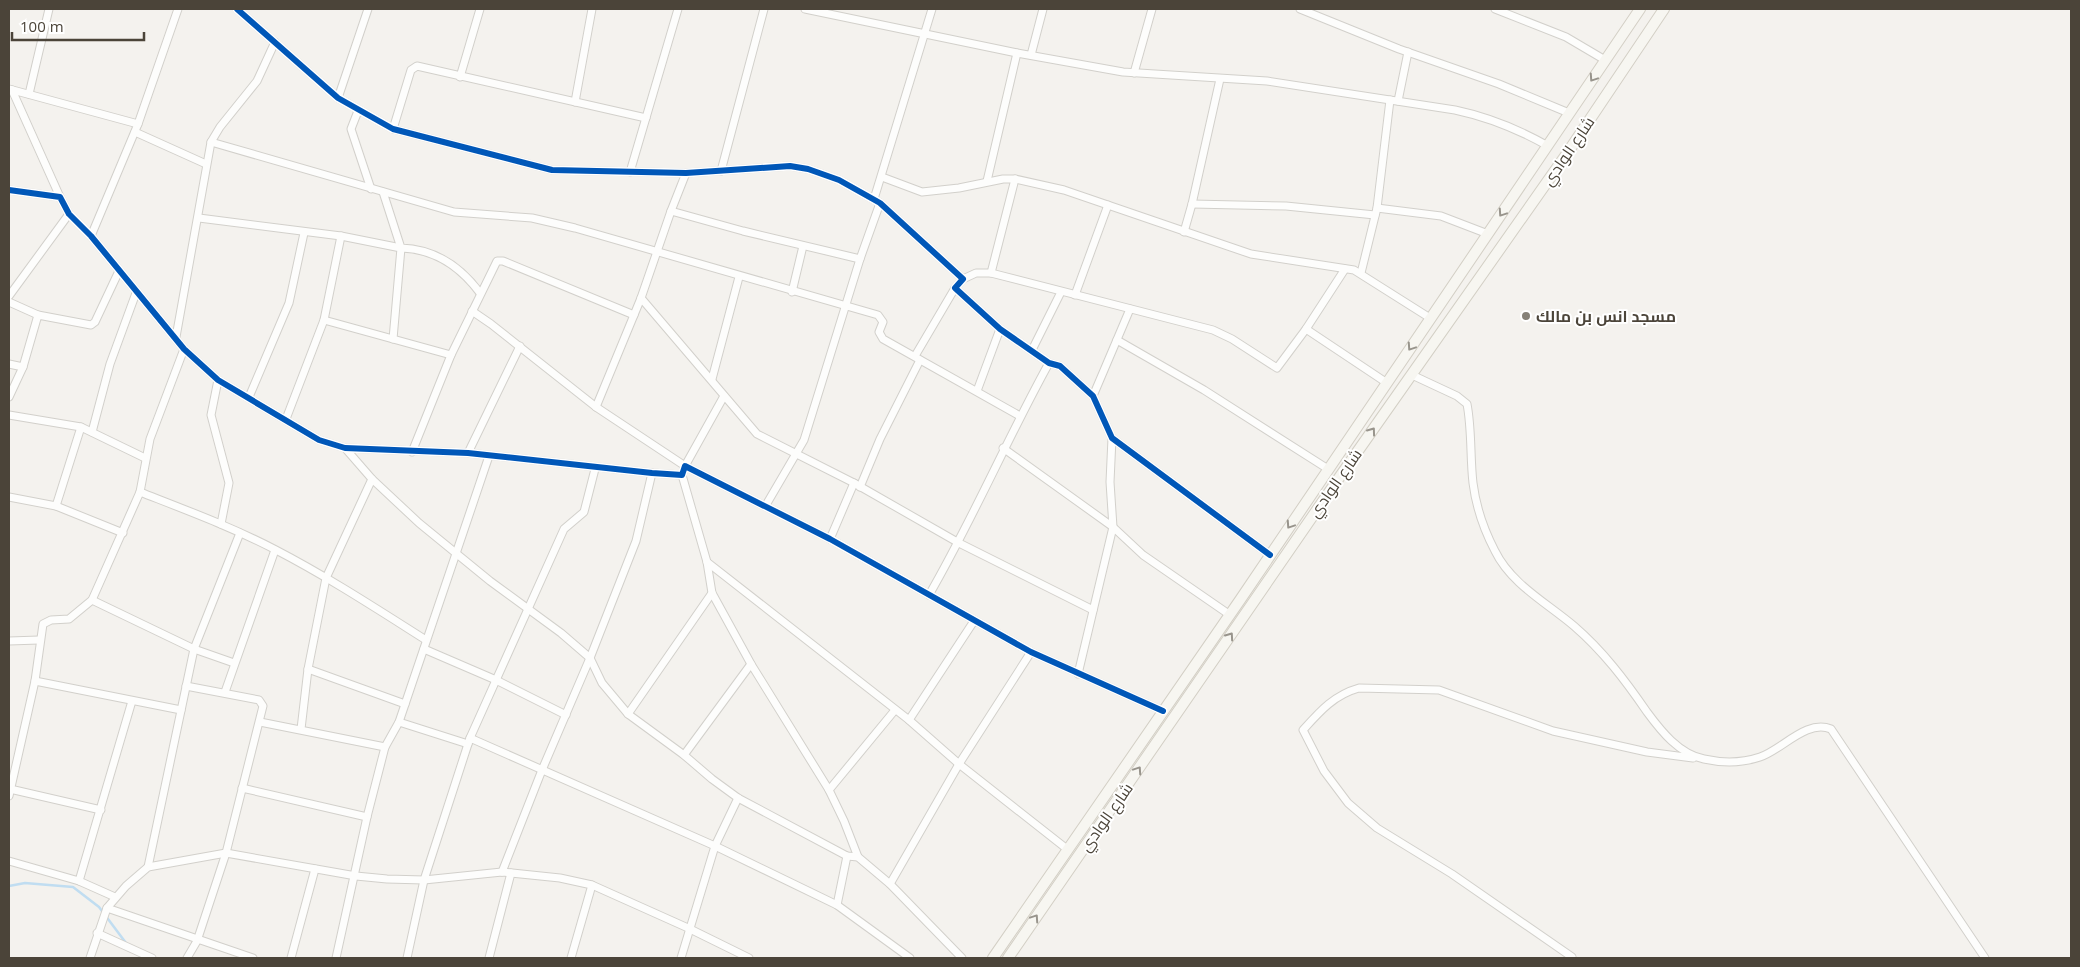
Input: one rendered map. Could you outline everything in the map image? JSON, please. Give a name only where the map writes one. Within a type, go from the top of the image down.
[{"type":"main road","name":"شارع الوادي","points":[[993,958],[1230,615],[1640,9]]},
{"type":"main road","name":"شارع الوادي","points":[[1008,958],[1341,475],[1566,155],[1664,9]]},
{"type":"main road","points":[[1155,724],[1166,730]]},
{"type":"street","points":[[29,94],[49,9]]},
{"type":"street","points":[[91,236],[135,132],[178,9]]},
{"type":"street","points":[[237,9],[338,98],[358,111],[394,129],[539,169],[686,173],[790,166],[808,169],[839,180],[877,201],[963,279]]},
{"type":"street","points":[[338,98],[368,9]]},
{"type":"street","points":[[460,77],[478,9]]},
{"type":"street","points":[[575,102],[592,9]]},
{"type":"street","points":[[630,172],[678,9]]},
{"type":"street","points":[[721,171],[764,9]]},
{"type":"street","points":[[805,9],[926,32],[1017,53],[1134,73],[1294,84],[1482,116],[1511,126],[1548,146]]},
{"type":"street","points":[[766,505],[797,454],[846,307],[932,9]]},
{"type":"street","points":[[1031,54],[1043,9]]},
{"type":"street","points":[[1134,73],[1152,9]]},
{"type":"street","points":[[1300,9],[1408,52],[1499,84],[1569,113]]},
{"type":"street","points":[[1494,9],[1554,31],[1605,60]]},
{"type":"street","points":[[176,338],[199,218],[206,164],[211,142],[220,127],[257,81],[275,42]]},
{"type":"street","points":[[1361,273],[1376,212],[1394,100],[1408,52]]},
{"type":"street","points":[[987,181],[1017,53]]},
{"type":"street","points":[[394,129],[413,67],[646,118]]},
{"type":"street","points":[[1184,232],[1220,79]]},
{"type":"street","points":[[10,89],[138,124]]},
{"type":"street","points":[[10,89],[69,214],[91,236],[184,349],[218,380],[319,440],[344,448],[468,453],[595,469],[682,474]]},
{"type":"street","points":[[358,111],[351,129],[371,189]]},
{"type":"street","points":[[135,132],[206,164]]},
{"type":"street","points":[[211,142],[454,212],[532,218],[656,251],[882,318],[883,322],[879,332],[883,339],[1020,416]]},
{"type":"street","points":[[596,406],[641,298],[656,251],[686,173]]},
{"type":"street","points":[[882,177],[907,187],[932,192],[987,181],[1014,179],[1064,190],[1251,254],[1361,273],[1430,318]]},
{"type":"street","points":[[991,273],[1014,179]]},
{"type":"street","points":[[9,190],[60,197]]},
{"type":"street","points":[[383,192],[401,248],[393,339]]},
{"type":"street","points":[[1192,204],[1286,206],[1440,216],[1488,234]]},
{"type":"street","points":[[1075,295],[1108,205]]},
{"type":"street","points":[[671,211],[802,246],[860,259]]},
{"type":"street","points":[[10,293],[69,214]]},
{"type":"street","points":[[199,218],[304,233],[341,236],[401,248],[420,248],[445,260],[466,276],[480,293]]},
{"type":"street","points":[[249,397],[289,303],[304,233]]},
{"type":"street","points":[[286,419],[324,320],[341,236]]},
{"type":"street","points":[[792,292],[802,246]]},
{"type":"street","points":[[412,452],[451,355],[480,293],[495,264],[499,261],[634,314]]},
{"type":"street","points":[[830,539],[880,439],[917,358],[955,288],[963,279],[976,274],[991,273],[1223,334],[1276,368],[1306,329],[1345,269]]},
{"type":"street","points":[[9,302],[38,314],[91,324],[95,322],[119,271]]},
{"type":"street","points":[[712,379],[739,277]]},
{"type":"street","points":[[955,288],[1000,329],[1049,363],[1064,369],[1093,396],[1112,438],[1110,482],[1113,527],[1078,674]]},
{"type":"street","points":[[1032,350],[1060,292]]},
{"type":"street","points":[[92,432],[107,371],[136,293]]},
{"type":"street","points":[[641,298],[757,434],[857,485],[959,542],[1093,610]]},
{"type":"street","points":[[1093,396],[1130,309]]},
{"type":"street","points":[[472,311],[596,406],[685,466],[766,505],[830,539],[1031,652],[1163,712]]},
{"type":"street","points":[[9,397],[23,367],[38,314]]},
{"type":"street","points":[[324,320],[451,355]]},
{"type":"street","points":[[977,391],[1000,329]]},
{"type":"street","points":[[1306,329],[1387,383]]},
{"type":"street","points":[[1116,340],[1204,390],[1328,469]]},
{"type":"street","points":[[468,453],[520,346]]},
{"type":"street","points":[[101,810],[10,792],[35,681],[39,640],[46,621],[66,620],[92,600],[140,492],[145,458],[184,349]]},
{"type":"street","points":[[929,595],[959,542],[1003,448],[1049,363]]},
{"type":"street","points":[[9,364],[23,367]]},
{"type":"street","points":[[1412,375],[1458,396],[1466,404],[1476,500],[1482,523],[1495,554],[1533,595],[1594,645],[1623,677],[1660,730],[1682,749],[1701,758]]},
{"type":"street","points":[[218,380],[211,415],[229,484],[221,524]]},
{"type":"street","points":[[724,396],[682,474],[707,562],[712,594],[751,664],[829,790],[844,820],[858,857],[890,884],[962,958]]},
{"type":"street","points":[[9,415],[81,427],[145,458]]},
{"type":"street","points":[[56,506],[81,427]]},
{"type":"street","points":[[1112,438],[1270,555]]},
{"type":"street","points":[[344,448],[372,479],[419,523],[561,633],[590,658],[602,683],[628,714],[738,798],[847,856],[858,857]]},
{"type":"street","points":[[1003,448],[1113,527],[1143,555],[1230,615]]},
{"type":"street","points":[[336,958],[356,876],[367,817],[385,747],[399,722],[426,640],[458,553],[489,456]]},
{"type":"street","points":[[407,958],[424,880],[469,741],[564,529],[580,517],[587,506],[595,469]]},
{"type":"street","points":[[502,872],[636,542],[652,473]]},
{"type":"street","points":[[301,729],[308,669],[326,578],[372,479]]},
{"type":"street","points":[[140,492],[240,532],[275,550],[326,578],[426,640]]},
{"type":"street","points":[[9,497],[56,506],[122,533]]},
{"type":"street","points":[[148,867],[194,649],[240,532]]},
{"type":"street","points":[[225,692],[275,550]]},
{"type":"street","points":[[707,562],[909,720],[959,764],[1067,850]]},
{"type":"street","points":[[628,714],[712,594]]},
{"type":"street","points":[[92,600],[194,649],[234,663]]},
{"type":"street","points":[[909,720],[974,621]]},
{"type":"street","points":[[9,642],[39,640]]},
{"type":"street","points":[[424,649],[496,680],[566,715]]},
{"type":"street","points":[[890,884],[959,764],[1031,652]]},
{"type":"street","points":[[684,755],[751,664]]},
{"type":"street","points":[[308,669],[405,704]]},
{"type":"street","points":[[35,681],[181,710]]},
{"type":"street","points":[[186,686],[225,692],[262,702],[260,722],[226,852],[197,941],[187,958]]},
{"type":"street","points":[[1572,957],[1452,874],[1377,828],[1348,803],[1324,771],[1303,730],[1337,695],[1359,688],[1439,690],[1458,695],[1520,720],[1589,741],[1647,752],[1724,762],[1750,760],[1768,754],[1811,729],[1823,726],[1831,729],[1984,958]]},
{"type":"street","points":[[79,881],[132,701]]},
{"type":"street","points":[[829,790],[895,710]]},
{"type":"street","points":[[260,722],[385,747]]},
{"type":"street","points":[[399,722],[469,741],[542,770],[715,846],[837,905],[910,958]]},
{"type":"street","points":[[242,788],[367,817]]},
{"type":"street","points":[[681,958],[688,928],[715,846],[738,798]]},
{"type":"street","points":[[90,958],[96,933],[107,908],[115,897],[148,867],[226,852],[356,876],[424,880],[502,872],[560,878],[592,885],[749,958]]},
{"type":"street","points":[[837,905],[847,856]]},
{"type":"street","points":[[9,861],[79,881],[115,897]]},
{"type":"street","points":[[290,958],[315,869]]},
{"type":"street","points":[[489,958],[511,873]]},
{"type":"street","points":[[571,958],[592,885]]},
{"type":"street","points":[[107,908],[197,941],[253,958]]},
{"type":"street","points":[[96,933],[152,958]]},
{"type":"waterway","points":[[9,886],[25,883],[73,887],[99,907],[126,943]]},
{"type":"cycle path","points":[[237,9],[338,98],[393,129],[552,170],[686,173],[790,166],[808,169],[839,180],[880,203],[963,279],[955,288],[1000,329],[1049,363],[1060,366],[1093,396],[1112,438],[1270,555]]},
{"type":"cycle path","points":[[9,190],[60,197],[69,214],[91,236],[184,349],[218,380],[319,440],[345,448],[468,453],[652,473],[682,475],[685,466],[830,539],[1031,652],[1163,711]]},
{"type":"place","name":"مسجد انس بن مالك","points":[[1526,316]]}]
